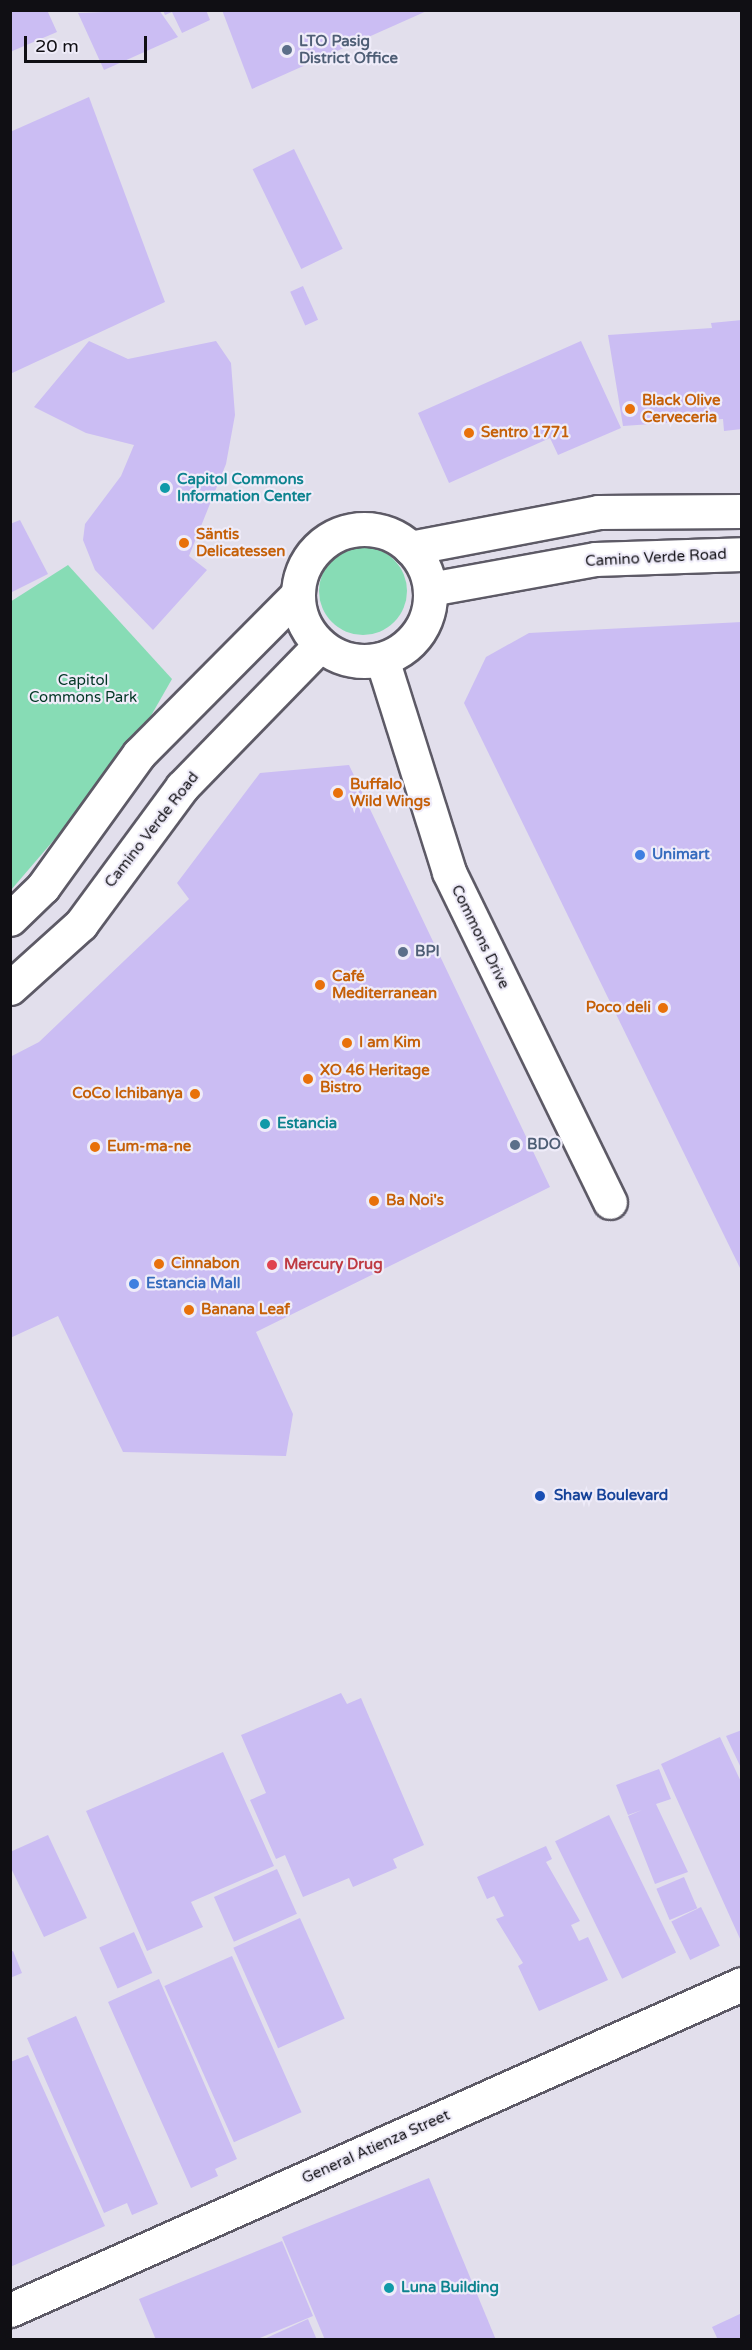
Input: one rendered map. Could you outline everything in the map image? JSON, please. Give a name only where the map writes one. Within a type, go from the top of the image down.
[{"type":"street","points":[[410,548],[598,512],[741,511]]},
{"type":"street","points":[[10,919],[43,887],[139,754],[297,595],[309,558],[339,534],[377,530],[410,548],[430,589],[429,612],[419,633],[382,659],[349,660],[320,645],[300,613],[297,595]]},
{"type":"street","name":"Camino Verde Road","points":[[430,589],[595,559],[741,554]]},
{"type":"street","name":"Camino Verde Road","points":[[10,988],[81,924],[182,787],[320,645]]},
{"type":"street","name":"Commons Drive","points":[[382,659],[449,872],[610,1202]]},
{"type":"street","name":"General Atienza Street","points":[[10,2310],[741,1984]]},
{"type":"green space","points":[[363,547],[388,554],[400,566],[407,591],[400,616],[388,628],[363,635],[338,628],[326,616],[319,591],[326,566],[338,554]]},
{"type":"green space","name":"Capitol Commons Park","points":[[68,565],[172,679],[132,749],[11,890],[10,602]]},
{"type":"building","points":[[10,10],[47,10],[57,32],[10,52]]},
{"type":"building","points":[[159,10],[178,37],[104,70],[78,13]]},
{"type":"building","points":[[163,10],[206,10],[210,20],[182,33],[172,12],[165,15]]},
{"type":"building","name":"LTO Pasig District Office","points":[[222,10],[429,10],[252,89]]},
{"type":"building","points":[[89,97],[165,302],[10,374],[10,132]]},
{"type":"building","points":[[294,149],[343,249],[301,269],[253,169]]},
{"type":"building","points":[[303,286],[318,320],[305,325],[290,292]]},
{"type":"building","points":[[742,320],[742,429],[724,431],[723,419],[623,426],[608,335],[712,328],[711,323]]},
{"type":"building","name":"Capitol Commons Information Center","points":[[89,341],[128,359],[216,341],[231,363],[235,415],[226,464],[189,556],[207,570],[153,630],[95,570],[83,540],[85,524],[121,476],[134,445],[86,433],[34,407]]},
{"type":"building","points":[[581,341],[621,428],[558,455],[550,438],[449,483],[418,413]]},
{"type":"building","points":[[20,520],[48,574],[10,593],[10,524]]},
{"type":"building","name":"Unimart","points":[[742,622],[742,1272],[464,703],[486,657],[529,633]]},
{"type":"building","name":"Estancia","points":[[349,765],[550,1187],[256,1332],[293,1414],[286,1456],[123,1452],[58,1316],[10,1338],[10,1057],[39,1042],[189,899],[177,883],[260,773]]},
{"type":"building","points":[[341,1693],[347,1704],[361,1698],[424,1845],[393,1859],[397,1868],[353,1887],[349,1878],[303,1897],[285,1855],[276,1859],[250,1800],[266,1793],[241,1735]]},
{"type":"building","points":[[742,1730],[742,1770],[726,1736]]},
{"type":"building","points":[[720,1737],[742,1784],[741,1941],[661,1764]]},
{"type":"building","points":[[223,1752],[274,1866],[191,1902],[203,1927],[147,1951],[86,1811]]},
{"type":"building","points":[[659,1769],[671,1799],[656,1804],[688,1872],[655,1884],[628,1816],[642,1810],[628,1815],[616,1785]]},
{"type":"building","points":[[609,1815],[676,1953],[622,1979],[555,1841]]},
{"type":"building","points":[[48,1835],[87,1918],[44,1937],[10,1866],[10,1852]]},
{"type":"building","points":[[546,1846],[552,1859],[546,1862],[580,1921],[571,1925],[579,1941],[588,1937],[608,1980],[539,2011],[518,1966],[523,1963],[496,1919],[504,1916],[494,1896],[487,1899],[477,1877]]},
{"type":"building","points":[[277,1869],[297,1914],[234,1942],[214,1897]]},
{"type":"building","points":[[684,1877],[697,1908],[670,1920],[656,1889]]},
{"type":"building","points":[[701,1907],[720,1946],[690,1960],[671,1921]]},
{"type":"building","points":[[300,1918],[345,2018],[278,2048],[233,1948]]},
{"type":"building","points":[[134,1932],[152,1973],[118,1989],[99,1947]]},
{"type":"building","points":[[13,1951],[22,1973],[10,1978],[10,1952]]},
{"type":"building","points":[[232,1956],[302,2112],[234,2142],[164,1986]]},
{"type":"building","points":[[159,1979],[237,2159],[215,2169],[218,2176],[191,2188],[108,2002]]},
{"type":"building","points":[[76,2016],[158,2204],[132,2215],[127,2203],[104,2213],[27,2038]]},
{"type":"building","points":[[28,2055],[105,2226],[10,2267],[10,2062]]},
{"type":"building","name":"Luna Building","points":[[429,2178],[496,2340],[325,2340],[282,2237]]},
{"type":"building","points":[[282,2241],[313,2316],[255,2340],[156,2340],[139,2299]]},
{"type":"building","points":[[742,2313],[742,2340],[718,2340],[712,2327]]},
{"type":"building","points":[[308,2319],[317,2340],[262,2340]]},
{"type":"place","name":"LTO Pasig District Office","points":[[287,50]]},
{"type":"place","name":"Black Olive Cerveceria","points":[[630,409]]},
{"type":"place","name":"Sentro 1771","points":[[469,433]]},
{"type":"place","name":"Capitol Commons Information Center","points":[[165,488]]},
{"type":"place","name":"Säntis Delicatessen","points":[[184,543]]},
{"type":"place","name":"Buffalo Wild Wings","points":[[338,793]]},
{"type":"place","name":"Unimart","points":[[640,855]]},
{"type":"place","name":"BPI","points":[[403,952]]},
{"type":"place","name":"Café Mediterranean","points":[[320,985]]},
{"type":"place","name":"Poco deli","points":[[663,1008]]},
{"type":"place","name":"I am Kim","points":[[347,1043]]},
{"type":"place","name":"XO 46 Heritage Bistro","points":[[308,1079]]},
{"type":"place","name":"CoCo Ichibanya","points":[[195,1094]]},
{"type":"place","name":"Estancia","points":[[265,1124]]},
{"type":"place","name":"BDO","points":[[515,1145]]},
{"type":"place","name":"Eum-ma-ne","points":[[95,1147]]},
{"type":"place","name":"Ba Noi's","points":[[374,1201]]},
{"type":"place","name":"Cinnabon","points":[[159,1264]]},
{"type":"place","name":"Mercury Drug","points":[[272,1265]]},
{"type":"place","name":"Estancia Mall","points":[[134,1284]]},
{"type":"place","name":"Banana Leaf","points":[[189,1310]]},
{"type":"place","name":"Shaw Boulevard","points":[[540,1496]]},
{"type":"place","name":"Luna Building","points":[[389,2288]]}]
